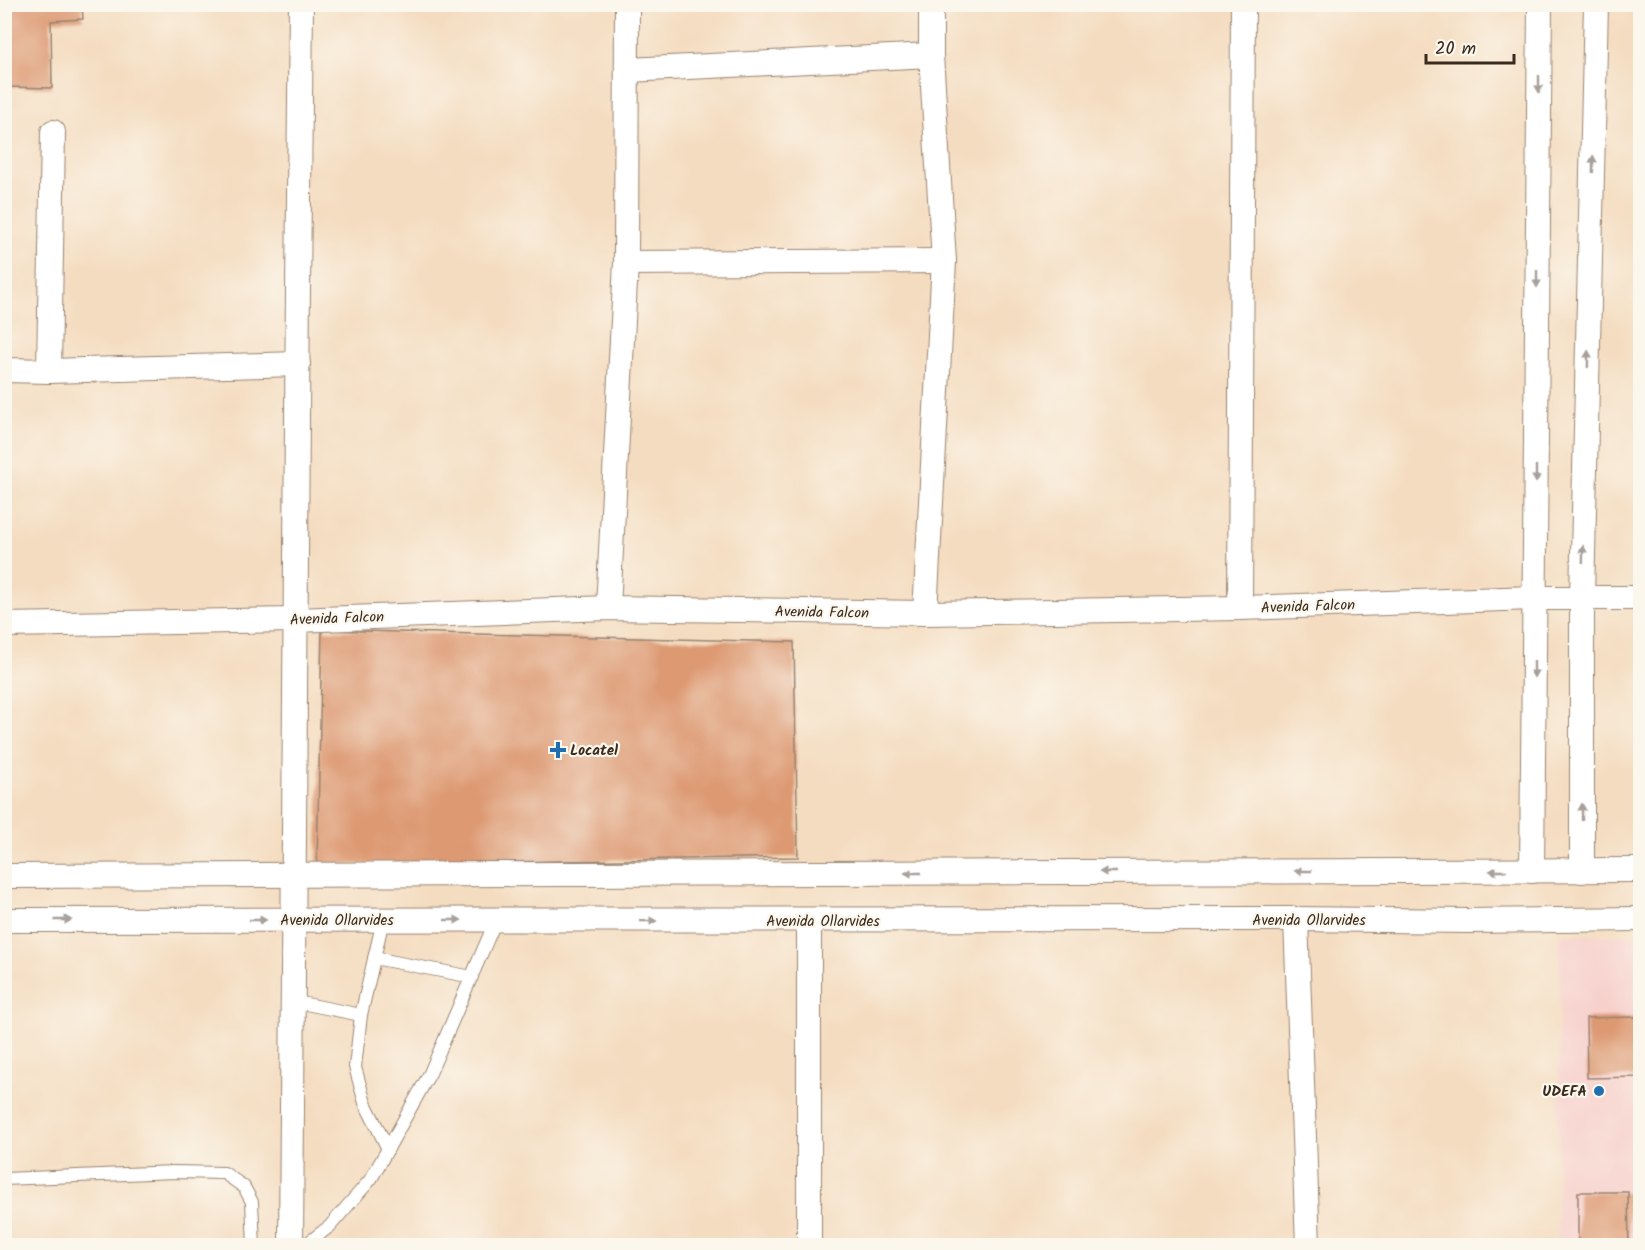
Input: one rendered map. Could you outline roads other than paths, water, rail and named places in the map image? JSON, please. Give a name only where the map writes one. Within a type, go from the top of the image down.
[{"type":"street","points":[[291,1245],[291,875],[296,620],[301,4]]},
{"type":"street","points":[[608,608],[626,263],[627,4]]},
{"type":"street","points":[[925,613],[944,261],[931,55],[931,4]]},
{"type":"street","points":[[1240,608],[1243,4]]},
{"type":"street","points":[[1532,871],[1540,4]]},
{"type":"street","points":[[1582,871],[1582,597],[1596,4]]},
{"type":"street","points":[[628,70],[931,55]]},
{"type":"street","points":[[49,371],[53,132]]},
{"type":"street","points":[[626,263],[944,261]]},
{"type":"street","points":[[4,370],[49,371],[298,364]]},
{"type":"street","name":"Avenida Falcon","points":[[4,625],[296,620],[608,608],[925,613],[1240,608],[1534,598],[1641,598]]},
{"type":"street","points":[[4,876],[1641,870]]},
{"type":"street","points":[[1296,919],[1308,1245]]},
{"type":"street","name":"Avenida Ollarvides","points":[[4,920],[1296,919],[1468,921],[1641,919]]},
{"type":"street","points":[[809,921],[810,1245]]},
{"type":"lane","points":[[304,1245],[330,1226],[371,1179],[430,1072],[496,920]]},
{"type":"lane","points":[[383,921],[361,1015],[355,1067],[365,1103],[387,1149]]},
{"type":"lane","points":[[374,958],[472,977]]},
{"type":"lane","points":[[291,1001],[361,1015]]},
{"type":"lane","points":[[4,1179],[174,1172],[224,1173],[244,1187],[252,1202],[254,1245]]},
{"type":"place","name":"Locatel","points":[[558,750]]},
{"type":"place","name":"UDEFA","points":[[1599,1091]]}]
